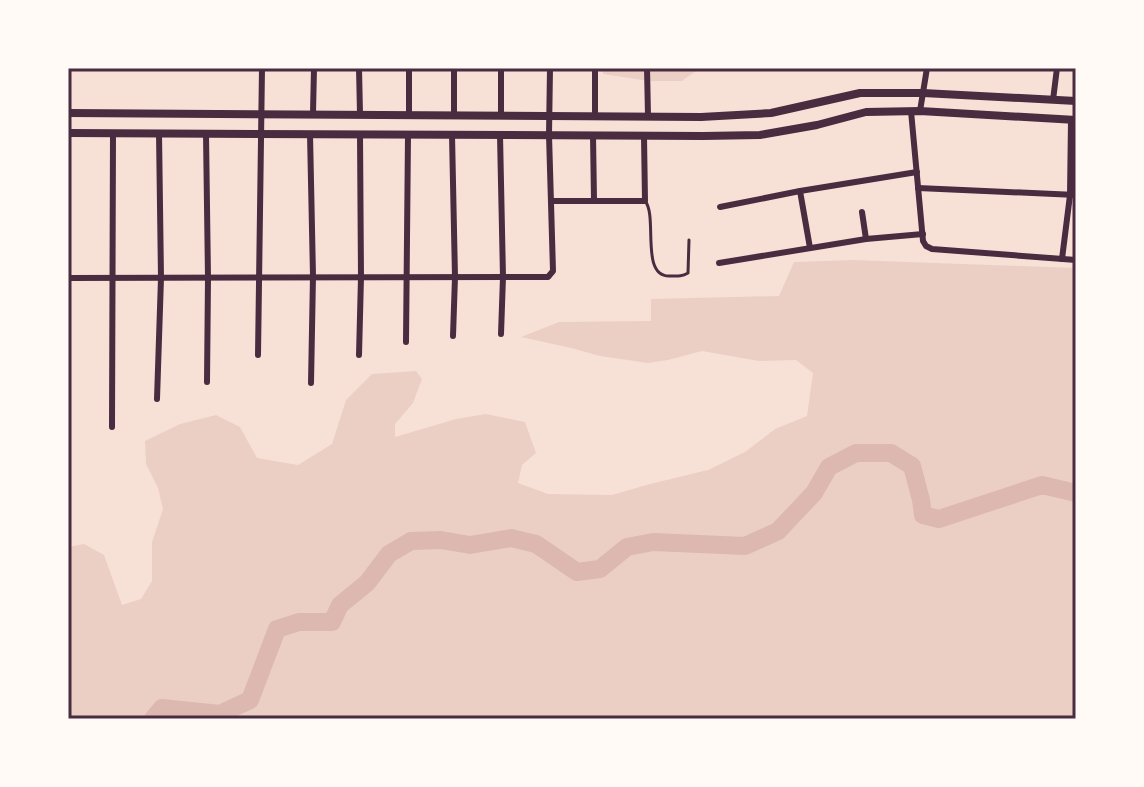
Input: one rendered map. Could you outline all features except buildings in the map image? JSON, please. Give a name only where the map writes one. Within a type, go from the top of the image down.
[{"type":"street","points":[[258,355],[262,68]]},
{"type":"street","points":[[313,113],[314,68]]},
{"type":"street","points":[[359,68],[360,114]]},
{"type":"street","points":[[409,68],[409,114]]},
{"type":"street","points":[[454,68],[454,115]]},
{"type":"street","points":[[501,68],[501,115]]},
{"type":"street","points":[[68,278],[545,278],[553,271],[550,68]]},
{"type":"street","points":[[595,68],[595,116]]},
{"type":"street","points":[[647,68],[648,116]]},
{"type":"street","points":[[927,68],[923,93],[915,111],[918,188],[926,246],[932,249],[1076,260]]},
{"type":"street","points":[[1053,100],[1057,68]]},
{"type":"street","points":[[68,113],[701,117],[771,113],[860,93],[1076,101]]},
{"type":"street","points":[[68,133],[760,135],[866,112],[915,111],[1073,120],[1073,195],[1062,259]]},
{"type":"street","points":[[112,427],[113,133]]},
{"type":"street","points":[[157,399],[161,278],[159,133]]},
{"type":"street","points":[[206,134],[207,382]]},
{"type":"street","points":[[310,134],[313,276],[311,383]]},
{"type":"street","points":[[359,355],[360,135]]},
{"type":"street","points":[[406,342],[408,135]]},
{"type":"street","points":[[452,135],[453,336]]},
{"type":"street","points":[[500,135],[501,334]]},
{"type":"street","points":[[593,135],[594,200]]},
{"type":"street","points":[[552,201],[645,201],[644,136]]},
{"type":"street","points":[[720,207],[917,172]]},
{"type":"street","points":[[918,188],[1073,195]]},
{"type":"street","points":[[800,191],[810,248]]},
{"type":"street","points":[[862,212],[866,239]]},
{"type":"street","points":[[719,263],[866,239],[923,234]]},
{"type":"lane","points":[[645,201],[649,207],[655,267],[660,276],[688,273],[689,240]]},
{"type":"shaded area","points":[[603,68],[700,68],[682,81],[649,81],[603,74]]},
{"type":"shaded area","points":[[853,260],[1076,268],[1076,719],[68,719],[68,547],[84,544],[104,555],[122,605],[141,599],[152,581],[152,542],[163,509],[158,488],[146,464],[145,441],[180,424],[216,415],[240,427],[257,458],[298,465],[332,444],[346,400],[372,374],[416,371],[422,379],[413,403],[395,424],[395,437],[456,419],[486,414],[525,422],[536,453],[522,465],[518,483],[548,494],[612,495],[708,470],[745,452],[775,429],[807,416],[813,373],[796,360],[759,361],[702,351],[648,363],[600,356],[521,337],[559,322],[651,321],[651,299],[779,296],[794,262]]},
{"type":"waterway","points":[[153,719],[162,708],[220,714],[250,700],[277,629],[299,622],[332,622],[340,605],[367,583],[389,554],[411,541],[441,540],[470,545],[511,538],[536,544],[577,572],[600,569],[627,547],[653,542],[745,546],[778,531],[814,493],[829,467],[856,453],[891,453],[912,466],[923,515],[939,519],[1042,485],[1076,493]]}]
